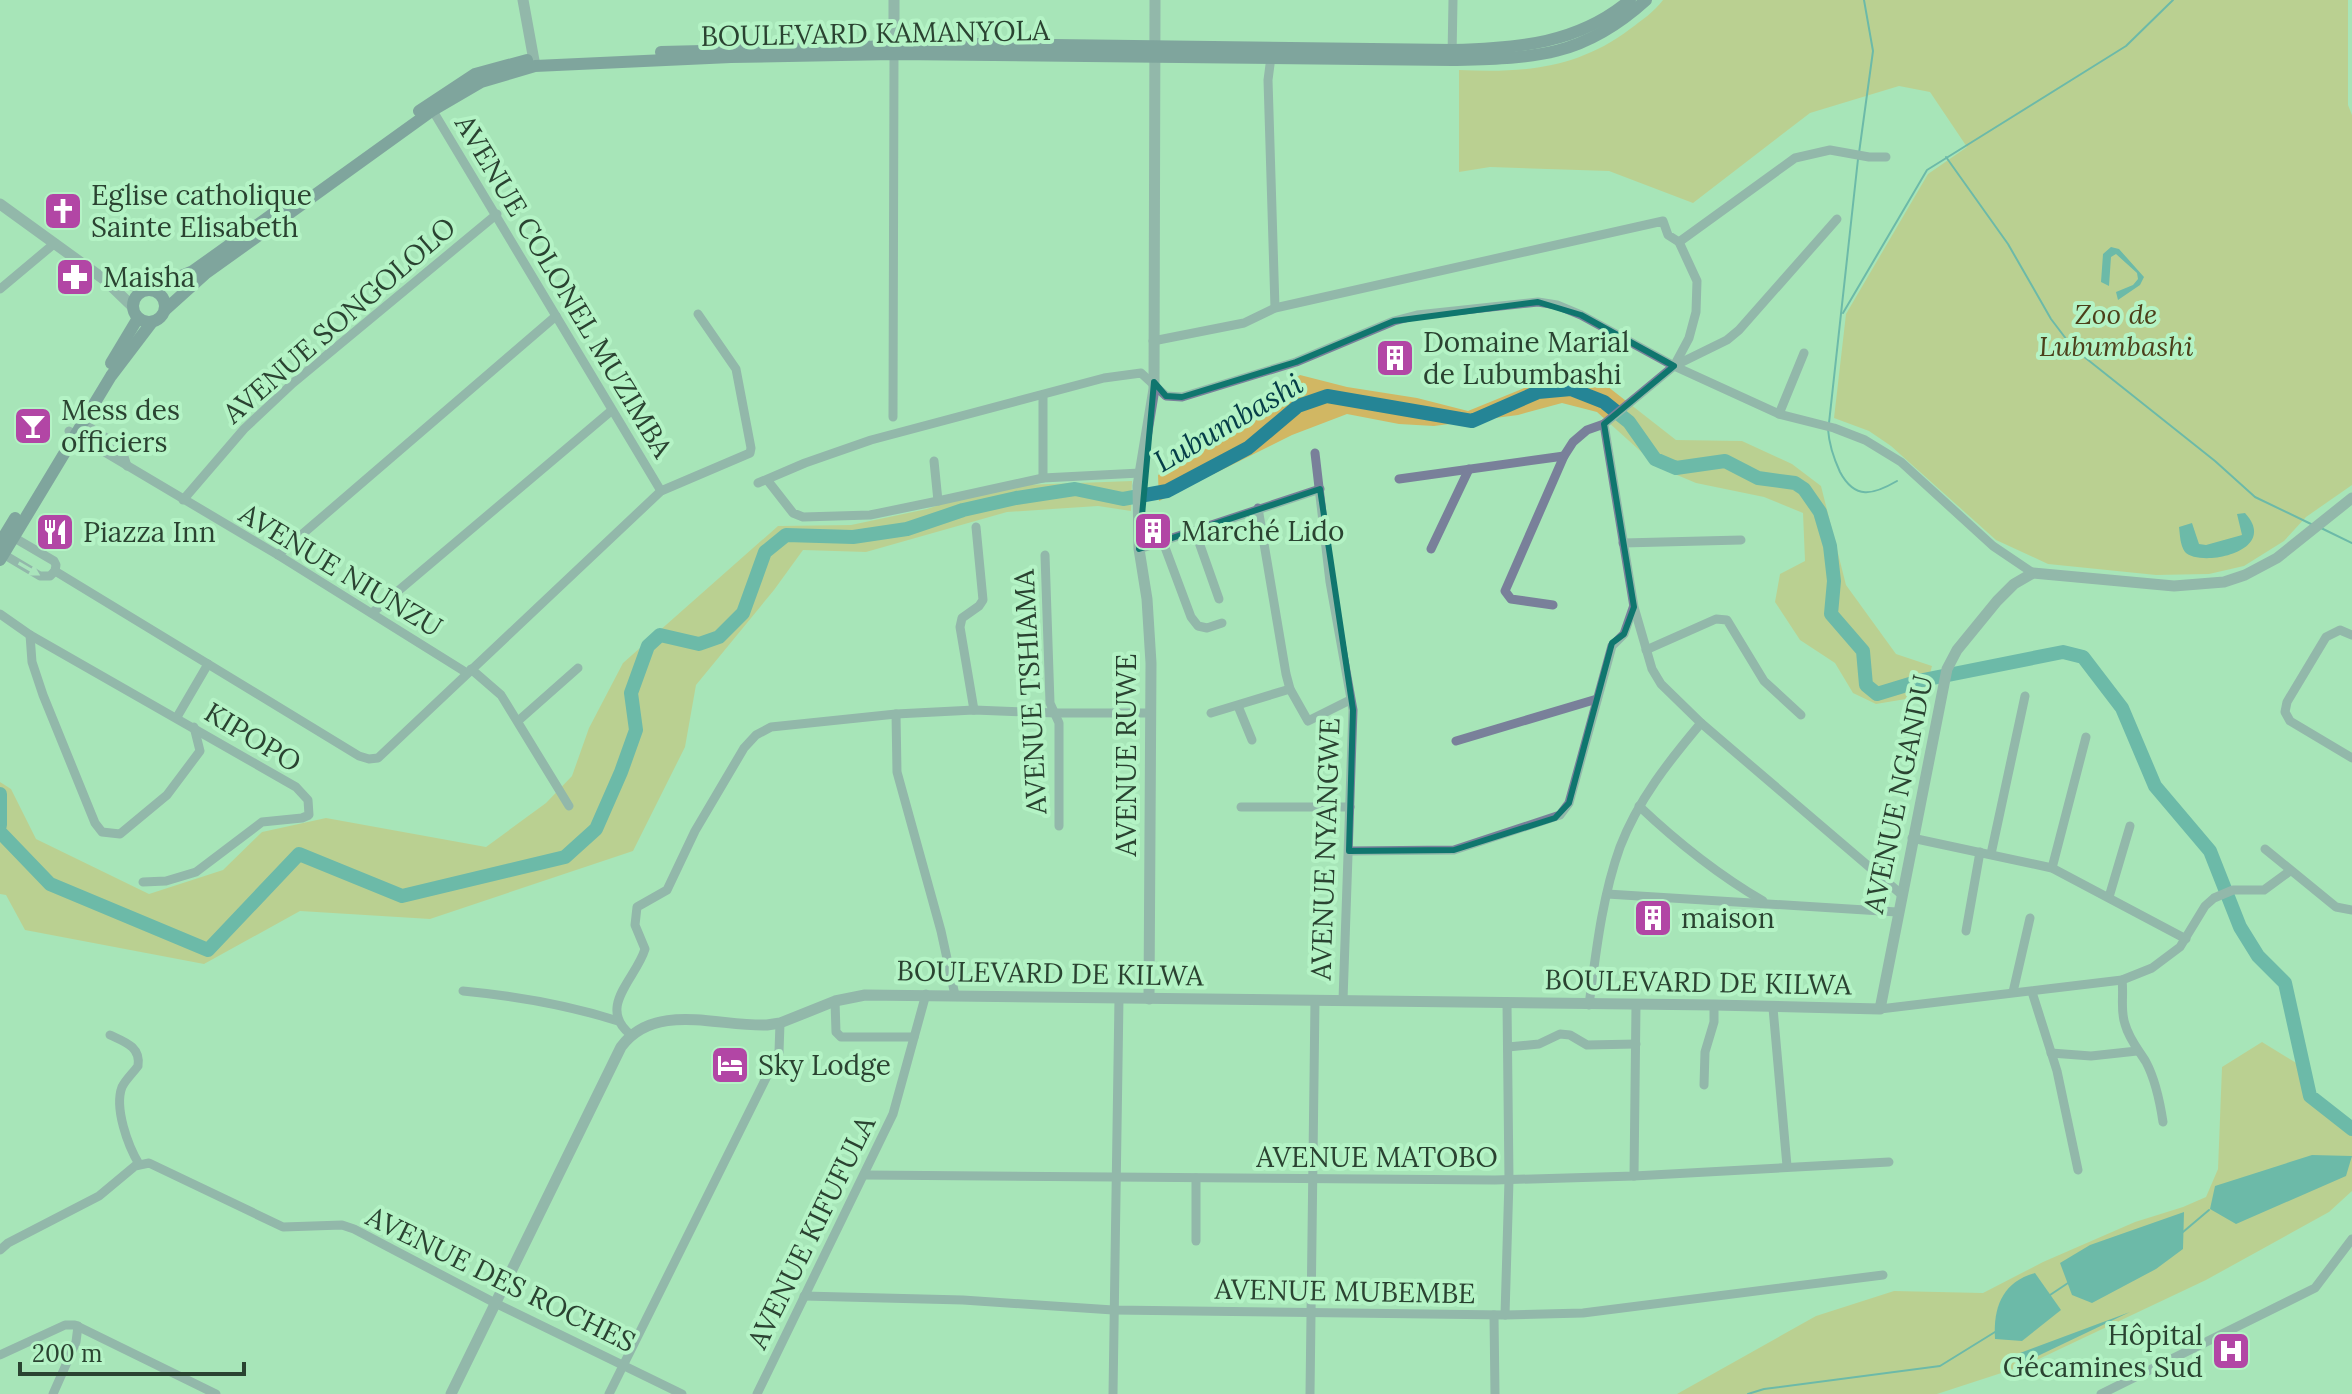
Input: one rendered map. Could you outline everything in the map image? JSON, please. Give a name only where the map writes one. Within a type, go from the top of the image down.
[{"type":"main road","name":"BOULEVARD KAMANYOLA","points":[[1155,51],[1271,57],[1452,55],[1552,41],[1591,27],[1630,0]]},
{"type":"main road","name":"BOULEVARD KAMANYOLA","points":[[150,289],[183,277],[285,211],[431,107],[481,82],[534,62],[894,50],[1524,58],[1555,53],[1597,37],[1646,0]]},
{"type":"main road","name":"BOULEVARD KAMANYOLA","points":[[165,310],[285,211]]},
{"type":"main road","points":[[3,544],[76,427],[127,353],[165,310],[164,298],[150,289],[138,294],[136,312],[76,427]]},
{"type":"main road","points":[[136,312],[152,322]]},
{"type":"street","points":[[523,0],[534,62]]},
{"type":"street","points":[[893,417],[894,0]]},
{"type":"street","points":[[1155,0],[1154,382],[1139,479],[1043,478],[870,515],[799,517],[763,482],[805,463],[871,440],[1137,372],[1146,375],[1154,382],[1166,396],[1182,397],[1296,362],[1405,318],[1538,302],[1557,305],[1581,315],[1674,366],[1779,414],[1828,426],[1865,440],[1901,462],[1993,546],[2033,573],[2174,586],[2202,586],[2234,579],[2290,549],[2352,498]]},
{"type":"street","points":[[1452,55],[1453,0]]},
{"type":"street","points":[[1271,57],[1268,80],[1275,308]]},
{"type":"street","name":"AVENUE COLONEL MUZIMBA","points":[[431,107],[661,491]]},
{"type":"street","points":[[1679,242],[1795,158],[1830,150],[1886,157]]},
{"type":"street","points":[[0,204],[105,280],[136,312]]},
{"type":"street","name":"AVENUE SONGOLOLO","points":[[183,500],[244,429],[285,390],[497,214]]},
{"type":"street","points":[[1553,605],[1511,599],[1505,591],[1564,456],[1582,434],[1605,423],[1674,366],[1727,340],[1739,330],[1837,219]]},
{"type":"street","points":[[1153,341],[1244,323],[1275,308],[1661,221],[1679,242],[1695,273],[1698,290],[1689,338],[1674,366]]},
{"type":"street","points":[[0,289],[55,243]]},
{"type":"street","points":[[105,280],[150,289]]},
{"type":"street","points":[[55,571],[359,756],[372,759],[382,755],[661,491],[747,457],[751,451],[736,369],[698,314]]},
{"type":"street","points":[[278,555],[556,316]]},
{"type":"street","points":[[1779,414],[1804,353]]},
{"type":"street","points":[[1043,395],[1043,478]]},
{"type":"street","points":[[372,613],[611,411]]},
{"type":"street","points":[[1605,423],[1634,607],[1652,669],[1661,684],[1701,723],[1901,894]]},
{"type":"street","name":"AVENUE NIUNZU","points":[[76,427],[127,466],[469,671],[501,695],[569,806]]},
{"type":"street","name":"AVENUE NYANGWE","points":[[1315,453],[1330,582],[1353,710],[1343,1000]]},
{"type":"street","points":[[1399,479],[1564,456]]},
{"type":"street","points":[[934,461],[938,501]]},
{"type":"street","points":[[1431,549],[1469,469]]},
{"type":"street","name":"AVENUE RUWE","points":[[1139,479],[1139,549],[1147,599],[1151,713],[1149,999]]},
{"type":"street","points":[[1139,549],[1320,489]]},
{"type":"street","name":"AVENUE NYANGWE","points":[[1258,508],[1290,689],[1308,721],[1350,700]]},
{"type":"street","points":[[974,710],[960,627],[962,618],[983,600],[976,527]]},
{"type":"street","points":[[1195,531],[1219,599]]},
{"type":"street","points":[[1623,543],[1741,540]]},
{"type":"street","points":[[1163,542],[1191,617],[1198,626],[1207,628],[1222,623]]},
{"type":"street","points":[[3,544],[54,561],[57,566],[55,571],[50,576],[42,577],[3,544]]},
{"type":"street","name":"AVENUE TSHIAMA","points":[[1045,555],[1050,703],[1059,723],[1059,826]]},
{"type":"street","name":"AVENUE NGANDU","points":[[1880,1009],[1947,669],[1957,650],[1997,601],[2014,584],[2033,573]]},
{"type":"street","points":[[1349,851],[1454,850],[1560,815],[1569,803],[1612,646],[1624,634],[1634,607]]},
{"type":"street","name":"KIPOPO","points":[[0,614],[30,635],[296,787],[308,800],[309,815],[262,822],[196,872],[166,881],[143,882]]},
{"type":"street","points":[[1646,650],[1716,619],[1727,620],[1764,681],[1801,715]]},
{"type":"street","points":[[2352,635],[2340,630],[2326,637],[2287,702],[2285,712],[2290,721],[2352,758]]},
{"type":"street","points":[[30,635],[32,662],[43,695],[95,823],[102,832],[120,834],[167,795],[200,751],[194,727]]},
{"type":"street","points":[[177,717],[208,664]]},
{"type":"street","points":[[518,721],[578,668]]},
{"type":"street","points":[[1211,713],[1290,689]]},
{"type":"street","points":[[1966,931],[2025,696]]},
{"type":"street","points":[[1456,741],[1597,699]]},
{"type":"street","points":[[1238,706],[1252,740]]},
{"type":"street","points":[[451,1394],[621,1047],[631,1035],[618,1021],[616,1012],[620,996],[645,949],[635,925],[637,907],[667,890],[695,831],[744,748],[756,735],[771,727],[896,714],[974,710],[1151,713]]},
{"type":"street","points":[[896,714],[897,772],[941,931],[955,995]]},
{"type":"street","points":[[1589,1005],[1599,932],[1620,847],[1639,806],[1669,760],[1701,723]]},
{"type":"street","points":[[2052,868],[2086,737]]},
{"type":"street","points":[[1639,806],[1720,875],[1767,904]]},
{"type":"street","points":[[1241,807],[1350,807]]},
{"type":"street","points":[[2109,897],[2130,826]]},
{"type":"street","points":[[1912,838],[2052,868],[2186,939]]},
{"type":"street","points":[[2265,849],[2336,907],[2352,910]]},
{"type":"street","points":[[1880,1009],[2122,980],[2152,968],[2171,955],[2186,939],[2205,906],[2218,896],[2233,890],[2264,890],[2290,871]]},
{"type":"street","points":[[1607,894],[1897,912]]},
{"type":"street","points":[[2013,992],[2030,918]]},
{"type":"street","points":[[2122,980],[2123,1020],[2158,1091],[2163,1122]]},
{"type":"street","points":[[463,991],[573,1008],[618,1021]]},
{"type":"street","points":[[2032,992],[2051,1053],[2078,1170]]},
{"type":"street","name":"AVENUE KIFUFULA","points":[[757,1394],[898,1099],[926,994]]},
{"type":"street","name":"BOULEVARD DE KILWA","points":[[631,1035],[662,1020],[754,1026],[780,1023],[835,1001],[865,995],[1880,1009]]},
{"type":"street","points":[[1113,1394],[1119,998]]},
{"type":"street","points":[[1310,1394],[1315,1000]]},
{"type":"street","points":[[835,1001],[836,1032],[839,1036],[914,1037]]},
{"type":"street","points":[[1505,1315],[1509,1180],[1507,1003]]},
{"type":"street","points":[[1634,1176],[1636,1005]]},
{"type":"street","points":[[1704,1085],[1705,1052],[1714,1022],[1714,1005]]},
{"type":"street","points":[[1773,1008],[1787,1166]]},
{"type":"street","points":[[609,1394],[779,1052],[780,1023]]},
{"type":"street","points":[[1508,1047],[1539,1044],[1560,1034],[1570,1035],[1587,1045],[1636,1044]]},
{"type":"street","points":[[0,1250],[99,1196],[139,1164],[120,1100],[124,1083],[138,1066],[138,1055],[130,1044],[110,1035]]},
{"type":"street","points":[[2051,1053],[2091,1056],[2137,1051]]},
{"type":"street","name":"AVENUE MATOBO","points":[[864,1175],[1509,1180],[1889,1162]]},
{"type":"street","name":"AVENUE DES ROCHES","points":[[139,1164],[153,1165],[287,1228],[348,1227],[682,1394]]},
{"type":"street","points":[[1196,1178],[1196,1241]]},
{"type":"street","points":[[2101,1394],[2315,1288],[2352,1239]]},
{"type":"street","name":"AVENUE MUBEMBE","points":[[804,1296],[963,1300],[1113,1310],[1505,1315],[1583,1313],[1883,1275]]},
{"type":"street","points":[[1494,1315],[1495,1394]]},
{"type":"street","points":[[0,1355],[65,1325],[78,1326],[216,1394]]},
{"type":"street","points":[[53,1394],[76,1342],[78,1326]]},
{"type":"highlighted area","points":[[1538,302],[1581,315],[1674,366],[1604,424],[1634,607],[1624,634],[1612,643],[1569,803],[1555,818],[1454,850],[1349,851],[1353,710],[1320,489],[1139,549],[1154,382],[1166,396],[1182,397],[1296,362],[1394,321]]},
{"type":"green space","name":"Zoo de Lubumbashi","points":[[1663,0],[2348,0],[2348,105],[2352,115],[2352,485],[2306,517],[2284,541],[2244,566],[2209,574],[2156,575],[2048,564],[1996,540],[1891,446],[1869,431],[1834,418],[1846,314],[1928,174],[1967,147],[1930,92],[1899,86],[1810,113],[1693,203],[1609,171],[1490,167],[1459,172],[1459,70],[1527,69],[1549,66],[1590,53],[1648,16]]},
{"type":"green space","points":[[1560,369],[1598,379],[1676,440],[1742,441],[1792,464],[1821,486],[1846,585],[1896,654],[1932,666],[1924,696],[1876,704],[1853,693],[1835,663],[1800,640],[1775,602],[1780,574],[1805,561],[1803,513],[1764,497],[1696,483],[1658,467],[1597,412],[1562,403],[1518,415],[1434,426],[1399,424],[1347,414],[1292,435],[1159,501],[1158,475],[1243,428],[1270,398],[1300,375],[1468,411],[1522,389]]},
{"type":"green space","points":[[1132,481],[1131,511],[1098,506],[1007,512],[866,552],[803,550],[696,685],[685,747],[633,851],[430,919],[300,911],[204,964],[25,930],[6,895],[0,894],[0,782],[11,789],[36,839],[149,894],[223,870],[262,832],[326,818],[486,847],[546,803],[572,776],[589,728],[623,663],[778,526],[851,525],[927,509],[996,486]]},
{"type":"green space","points":[[2262,1042],[2298,1064],[2308,1096],[2352,1129],[2352,1191],[2329,1212],[2206,1280],[2026,1365],[1937,1394],[1677,1394],[1816,1316],[1894,1291],[1983,1293],[2043,1262],[2135,1222],[2206,1197],[2218,1169],[2222,1067]]},
{"type":"water","points":[[2111,247],[2119,249],[2144,277],[2140,285],[2118,300],[2116,292],[2133,285],[2138,279],[2137,273],[2116,254],[2111,257],[2109,286],[2101,282],[2103,254]]},
{"type":"water","points":[[2245,513],[2253,527],[2253,538],[2246,547],[2220,557],[2193,557],[2185,552],[2179,527],[2192,523],[2199,544],[2206,545],[2242,535],[2237,514]]},
{"type":"water","points":[[2312,1155],[2352,1156],[2346,1176],[2236,1224],[2210,1209],[2215,1186]]},
{"type":"water","points":[[2184,1212],[2183,1249],[2156,1269],[2092,1303],[2072,1295],[2060,1263],[2090,1245]]},
{"type":"water","points":[[2035,1273],[2061,1310],[2022,1341],[1995,1339],[1996,1317],[2002,1298],[2015,1283]]},
{"type":"water","points":[[2130,1312],[2025,1362],[2011,1361],[2020,1353]]},
{"type":"waterway","points":[[1859,153],[1873,51],[1864,0]]},
{"type":"waterway","points":[[1843,313],[1927,170],[2126,46],[2173,0]]},
{"type":"waterway","points":[[1946,157],[2008,244],[2051,319],[2073,348],[2215,461],[2255,497],[2311,524]]},
{"type":"waterway","points":[[1829,423],[1858,159]]},
{"type":"waterway","name":"Lubumbashi","points":[[0,832],[50,884],[208,950],[299,854],[402,896],[565,857],[596,829],[621,772],[636,730],[631,693],[648,646],[660,635],[699,644],[719,637],[743,613],[765,552],[786,535],[853,537],[907,529],[963,510],[1075,489],[1123,499],[1167,491],[1248,448],[1298,406],[1327,396],[1472,421],[1538,392],[1571,389],[1604,402],[1629,422],[1655,459],[1676,468],[1725,461],[1758,478],[1795,483],[1804,489],[1820,512],[1830,546],[1834,581],[1831,614],[1863,651],[1866,685],[1877,694],[1923,680],[2063,652],[2083,657],[2122,708],[2155,786],[2210,851],[2240,927],[2258,956],[2285,983],[2310,1096],[2352,1129]]},
{"type":"waterway","points":[[1828,429],[1838,467],[1852,487],[1858,491],[1872,492],[1897,481]]},
{"type":"waterway","points":[[2321,528],[2352,543]]},
{"type":"waterway","name":"Lubumbashi","points":[[0,794],[0,825]]},
{"type":"waterway","points":[[2183,1232],[2209,1210]]},
{"type":"waterway","points":[[2050,1295],[2068,1283]]},
{"type":"waterway","points":[[1748,1394],[1764,1389],[1940,1366],[1995,1332]]},
{"type":"place","name":"Eglise catholique Sainte Elisabeth","points":[[63,211]]},
{"type":"place","name":"Maisha","points":[[75,277]]},
{"type":"place","name":"Domaine Marial de Lubumbashi","points":[[1395,358]]},
{"type":"place","name":"Mess des officiers","points":[[33,426]]},
{"type":"place","name":"Marché Lido","points":[[1153,531]]},
{"type":"place","name":"Piazza Inn","points":[[55,532]]},
{"type":"place","name":"maison","points":[[1653,918]]},
{"type":"place","name":"Sky Lodge","points":[[730,1065]]},
{"type":"place","name":"Hôpital Gécamines Sud","points":[[2231,1351]]}]
